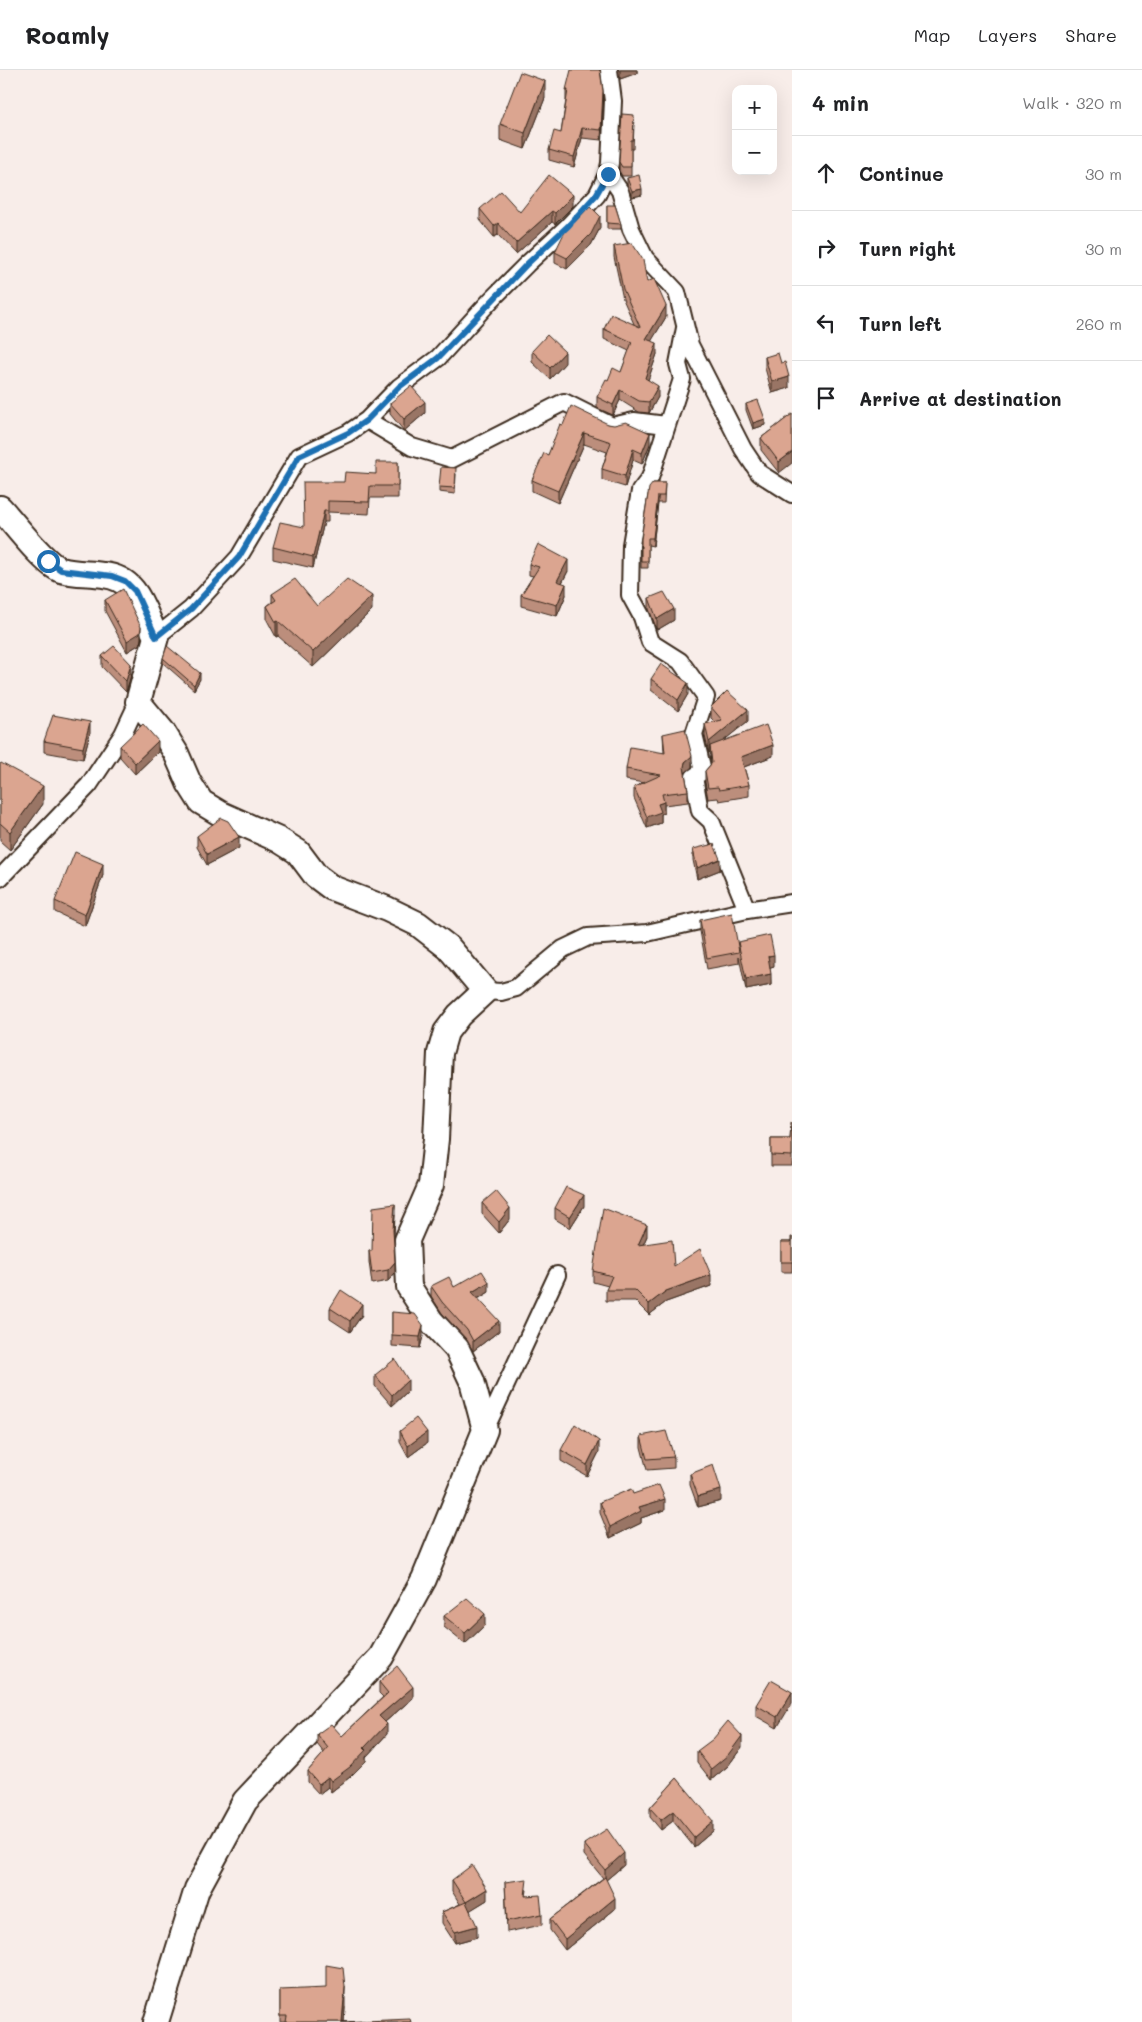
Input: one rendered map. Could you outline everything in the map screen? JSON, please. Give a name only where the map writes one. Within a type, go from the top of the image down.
[{"type":"street","points":[[0,878],[89,785],[123,734],[138,702],[156,637],[191,609],[239,557],[299,456],[348,433],[367,420],[399,387],[438,358],[527,264],[568,226],[596,195],[608,174],[613,101],[609,70]]},
{"type":"street","points":[[608,174],[620,191],[631,229],[645,258],[677,292],[690,345],[749,457],[759,473],[792,494]]},
{"type":"street","points":[[686,328],[678,364],[682,379],[650,478],[640,491],[631,545],[630,595],[642,617],[650,642],[680,661],[706,697],[694,734],[703,771],[694,777],[698,802],[700,811],[710,821],[747,910]]},
{"type":"street","points":[[367,420],[412,447],[452,459],[564,402],[612,426],[634,421],[666,425]]},
{"type":"street","points":[[0,508],[48,561],[61,570],[112,576],[125,581],[135,591],[156,637]]},
{"type":"street","points":[[138,702],[163,732],[201,802],[221,814],[279,840],[298,852],[316,876],[332,888],[388,909],[418,924],[449,948],[485,991]]},
{"type":"street","points":[[485,1430],[472,1381],[457,1349],[431,1321],[409,1287],[407,1240],[431,1185],[436,1139],[440,1053],[446,1032],[459,1015],[485,991],[501,992],[516,988],[563,949],[588,937],[647,933],[747,910],[792,903]]},
{"type":"street","points":[[156,2022],[197,1889],[245,1801],[381,1657],[424,1578],[485,1430],[557,1275]]},
{"type":"building","points":[[571,70],[600,70],[603,91],[601,130],[582,128],[574,157],[549,150],[554,131],[561,133],[568,90],[566,90]]},
{"type":"building","points":[[520,72],[545,81],[525,133],[500,124]]},
{"type":"building","points":[[622,114],[634,115],[633,140],[631,140],[631,167],[622,167],[619,162]]},
{"type":"building","points":[[549,175],[573,195],[555,213],[552,211],[516,243],[498,223],[494,226],[480,209],[501,191],[520,212]]},
{"type":"building","points":[[639,175],[642,189],[632,191],[627,178]]},
{"type":"building","points":[[607,205],[615,205],[621,224],[607,223]]},
{"type":"building","points":[[590,206],[600,216],[591,234],[567,258],[555,252],[565,231]]},
{"type":"building","points":[[632,243],[643,260],[647,282],[654,279],[666,306],[646,339],[657,343],[645,378],[658,386],[649,402],[639,401],[620,390],[613,405],[597,397],[613,368],[621,372],[632,342],[604,329],[611,314],[640,327],[623,289],[614,246]]},
{"type":"building","points":[[547,335],[565,352],[550,368],[532,351]]},
{"type":"building","points":[[778,353],[781,363],[785,362],[789,377],[772,382],[765,357]]},
{"type":"building","points":[[411,386],[425,402],[404,419],[390,403]]},
{"type":"building","points":[[758,400],[765,419],[753,423],[746,404]]},
{"type":"building","points":[[571,406],[608,424],[614,425],[626,422],[650,433],[642,453],[633,449],[625,476],[602,469],[611,442],[584,433],[558,491],[532,480],[544,453],[548,455],[560,424],[563,425]]},
{"type":"building","points":[[792,414],[792,452],[779,462],[761,438]]},
{"type":"building","points":[[376,462],[398,462],[398,486],[370,486],[369,502],[328,501],[328,511],[324,511],[313,557],[273,547],[280,522],[304,527],[303,482],[344,482],[345,472],[376,474]]},
{"type":"building","points":[[441,467],[456,468],[455,488],[439,487]]},
{"type":"building","points":[[653,483],[665,483],[664,496],[658,496],[653,538],[648,538],[648,561],[641,561],[641,539],[649,488]]},
{"type":"building","points":[[538,544],[568,560],[557,581],[566,584],[557,605],[521,595],[539,567],[529,564]]},
{"type":"building","points":[[295,579],[317,606],[347,579],[372,596],[313,652],[278,621],[276,622],[267,606],[276,600],[272,594]]},
{"type":"building","points":[[123,589],[141,627],[140,633],[127,641],[105,600]]},
{"type":"building","points":[[664,592],[674,609],[657,619],[649,598]]},
{"type":"building","points":[[114,646],[131,664],[126,681],[102,656]]},
{"type":"building","points":[[167,646],[200,673],[194,685],[163,658]]},
{"type":"building","points":[[661,664],[688,683],[678,700],[651,679]]},
{"type":"building","points":[[727,691],[748,710],[709,742],[705,724],[722,720],[711,707]]},
{"type":"building","points":[[53,715],[90,722],[83,748],[44,741]]},
{"type":"building","points":[[143,724],[158,741],[135,763],[120,746]]},
{"type":"building","points":[[766,725],[773,745],[741,757],[749,785],[719,790],[718,787],[708,788],[705,771],[712,763],[710,746]]},
{"type":"building","points":[[685,729],[692,756],[685,762],[684,767],[688,791],[662,794],[664,802],[658,804],[661,812],[647,817],[634,787],[661,775],[626,769],[630,747],[665,753],[663,734]]},
{"type":"building","points":[[1,763],[43,786],[10,832],[0,823]]},
{"type":"building","points":[[221,818],[228,821],[239,837],[207,854],[197,836]]},
{"type":"building","points":[[714,844],[720,859],[697,868],[693,849]]},
{"type":"building","points":[[75,852],[103,864],[85,915],[55,901]]},
{"type":"building","points":[[732,913],[739,952],[707,958],[700,920]]},
{"type":"building","points":[[770,935],[774,955],[768,956],[771,974],[746,979],[738,942]]},
{"type":"building","points":[[791,1122],[792,1156],[771,1155],[771,1139],[790,1139]]},
{"type":"building","points":[[566,1187],[584,1195],[570,1217],[555,1208]]},
{"type":"building","points":[[496,1191],[510,1208],[499,1222],[482,1203]]},
{"type":"building","points":[[395,1204],[393,1230],[395,1262],[388,1270],[372,1273],[369,1251],[372,1251],[373,1207]]},
{"type":"building","points":[[603,1208],[647,1225],[638,1245],[672,1240],[674,1266],[700,1249],[711,1275],[666,1291],[649,1304],[635,1290],[606,1290],[612,1276],[593,1271]]},
{"type":"building","points":[[791,1237],[792,1262],[781,1262],[781,1242],[791,1242]]},
{"type":"building","points":[[482,1271],[489,1282],[472,1292],[499,1321],[473,1341],[467,1330],[442,1302],[431,1286],[449,1277],[454,1287]]},
{"type":"building","points":[[341,1290],[362,1304],[350,1321],[330,1308]]},
{"type":"building","points":[[392,1312],[415,1314],[423,1325],[420,1337],[392,1335]]},
{"type":"building","points":[[395,1359],[408,1380],[392,1395],[375,1375]]},
{"type":"building","points":[[416,1418],[427,1432],[408,1446],[400,1431]]},
{"type":"building","points":[[575,1424],[599,1441],[587,1465],[561,1450]]},
{"type":"building","points":[[666,1431],[674,1457],[647,1459],[641,1436]]},
{"type":"building","points":[[713,1465],[721,1490],[698,1496],[690,1474]]},
{"type":"building","points":[[659,1485],[665,1499],[639,1507],[641,1511],[610,1527],[600,1502],[631,1489],[633,1494]]},
{"type":"building","points":[[467,1598],[485,1614],[465,1633],[444,1616]]},
{"type":"building","points":[[397,1666],[413,1687],[379,1716],[387,1724],[364,1748],[366,1750],[350,1767],[331,1781],[328,1777],[319,1784],[308,1771],[328,1748],[317,1734],[331,1724],[342,1736],[388,1693],[379,1682]]},
{"type":"building","points":[[771,1680],[792,1692],[777,1717],[756,1705]]},
{"type":"building","points":[[728,1721],[742,1736],[728,1755],[711,1769],[697,1751],[713,1739]]},
{"type":"building","points":[[677,1778],[713,1821],[694,1837],[673,1811],[661,1820],[650,1808]]},
{"type":"building","points":[[607,1829],[624,1853],[605,1870],[584,1844]]},
{"type":"building","points":[[472,1865],[487,1889],[466,1902],[452,1880]]},
{"type":"building","points":[[605,1877],[615,1898],[565,1939],[550,1919]]},
{"type":"building","points":[[527,1879],[525,1896],[540,1895],[542,1914],[507,1921],[505,1882]]},
{"type":"building","points":[[466,1902],[477,1926],[455,1932],[442,1912]]},
{"type":"building","points":[[326,1965],[343,1968],[345,1987],[342,2022],[286,2022],[287,2016],[280,2016],[280,1990],[326,1988]]},
{"type":"building","points":[[410,2019],[411,2022],[342,2022]]},
{"type":"route","points":[[48,561],[61,570],[112,576],[125,581],[135,591],[156,637],[191,609],[239,557],[299,456],[348,433],[367,420],[399,387],[438,358],[491,300],[568,226],[596,195],[608,174]]}]
